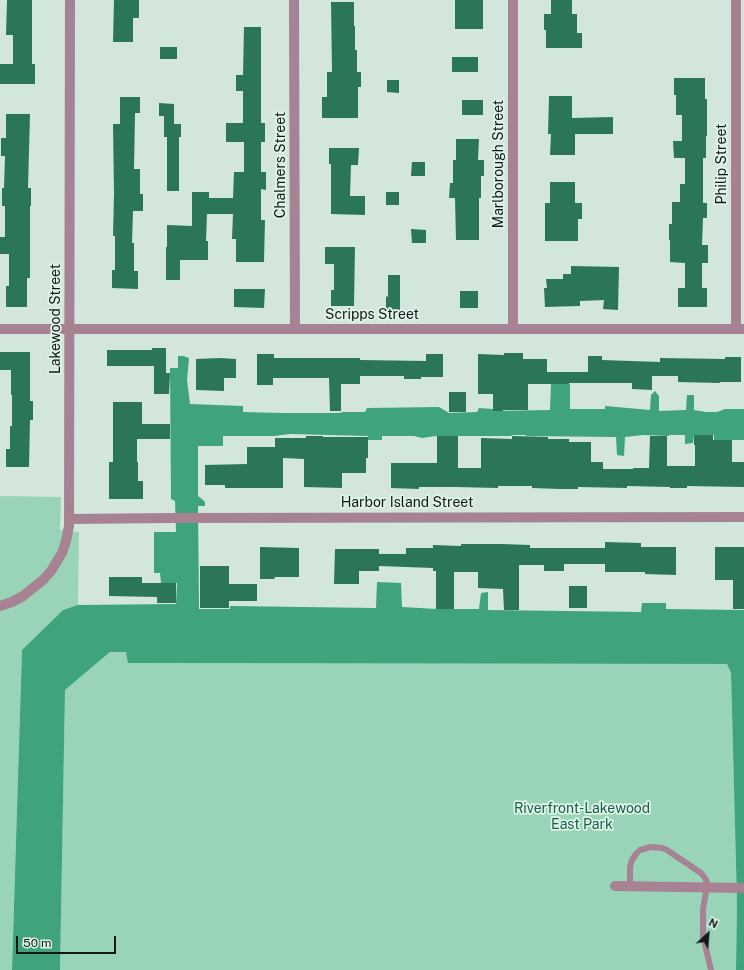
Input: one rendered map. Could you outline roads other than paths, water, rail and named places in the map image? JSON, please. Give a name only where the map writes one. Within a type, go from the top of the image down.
[{"type":"street","name":"Lakewood Street","points":[[0,606],[23,596],[52,571],[58,562],[68,533],[70,329],[70,0]]},
{"type":"street","name":"Chalmers Street","points":[[294,0],[295,329]]},
{"type":"street","name":"Marlborough Street","points":[[513,0],[513,329]]},
{"type":"street","name":"Philip Street","points":[[736,0],[740,329]]},
{"type":"street","name":"Scripps Street","points":[[0,329],[740,329]]},
{"type":"street","name":"Harbor Island Street","points":[[69,519],[744,517]]},
{"type":"street","points":[[615,886],[739,888]]},
{"type":"lane","points":[[630,886],[630,867],[632,860],[640,850],[651,847],[667,850],[701,873],[705,878],[707,887],[703,909],[703,936],[711,970]]},
{"type":"park label","name":"Riverfront-Lakewood East Park","points":[[582,818]]}]
